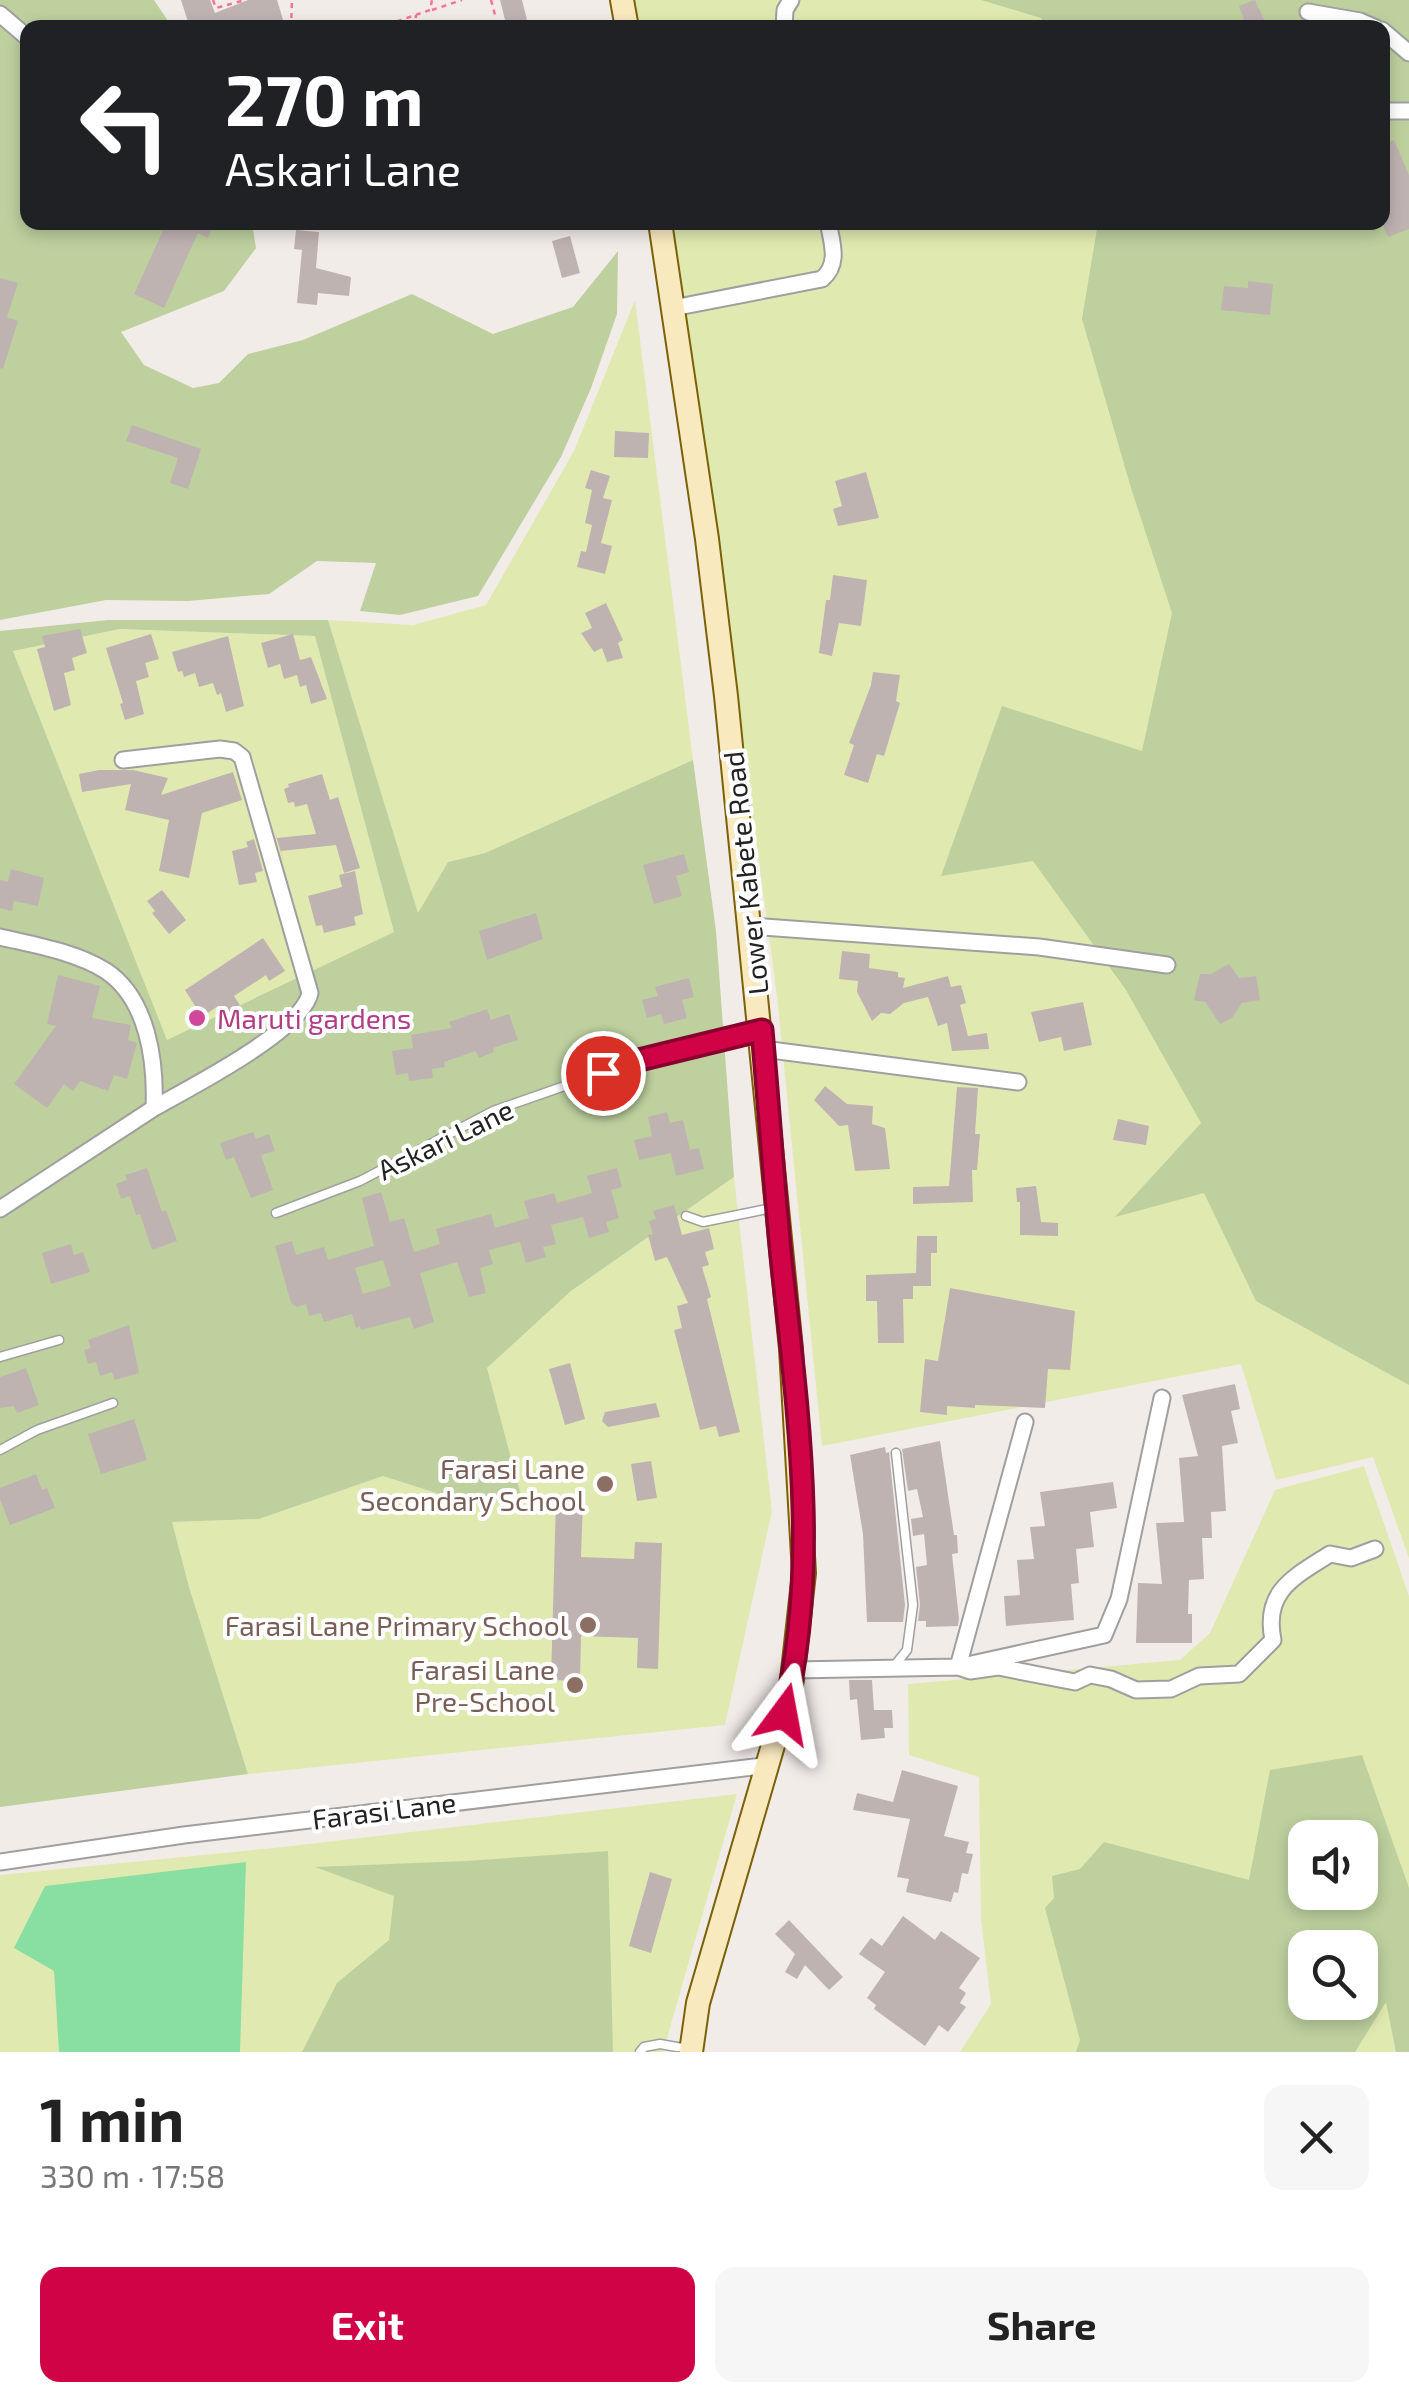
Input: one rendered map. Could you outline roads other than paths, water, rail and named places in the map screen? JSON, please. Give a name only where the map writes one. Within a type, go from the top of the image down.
[{"type":"main road","name":"Lower Kabete Road","points":[[661,230],[710,559],[750,926],[798,1430],[804,1573],[794,1670],[770,1765],[698,2003],[693,2051]]},
{"type":"street","points":[[1308,12],[1354,20]]},
{"type":"street","points":[[0,14],[20,31]]},
{"type":"street","points":[[672,308],[822,278],[832,269],[834,260],[829,230]]},
{"type":"street","points":[[0,1208],[154,1108],[232,1063],[292,1022],[307,1004],[310,993],[242,757],[220,749],[123,760]]},
{"type":"street","points":[[750,926],[1039,947],[1167,964]]},
{"type":"street","points":[[0,938],[98,966],[122,985],[136,1009],[151,1051],[154,1108]]},
{"type":"street","points":[[762,1039],[1018,1082]]},
{"type":"street","points":[[794,1670],[958,1667],[1104,1635],[1119,1600],[1162,1398]]},
{"type":"street","points":[[958,1667],[1025,1422]]},
{"type":"street","points":[[958,1667],[970,1671],[998,1668],[1075,1682],[1090,1675],[1136,1690],[1171,1689],[1199,1676],[1240,1674],[1273,1640],[1270,1622],[1278,1592],[1293,1578],[1330,1554],[1351,1558],[1376,1549]]},
{"type":"street","name":"Farasi Lane","points":[[0,1862],[203,1833],[770,1765]]},
{"type":"lane","name":"Askari Lane","points":[[276,1213],[360,1180],[493,1112],[639,1060],[762,1039]]},
{"type":"lane","points":[[686,1216],[703,1222],[776,1207]]},
{"type":"lane","points":[[0,1357],[59,1340]]},
{"type":"lane","points":[[0,1450],[36,1430],[113,1403]]},
{"type":"lane","points":[[892,1668],[907,1650],[913,1605],[896,1452]]},
{"type":"lane","points":[[640,2052],[644,2047],[660,2044],[693,2051]]},
{"type":"place","name":"Maruti gardens","points":[[197,1018]]},
{"type":"place","name":"Farasi Lane Secondary School","points":[[605,1484]]},
{"type":"place","name":"Farasi Lane Primary School","points":[[588,1625]]},
{"type":"place","name":"Farasi Lane Pre-School","points":[[575,1685]]}]
